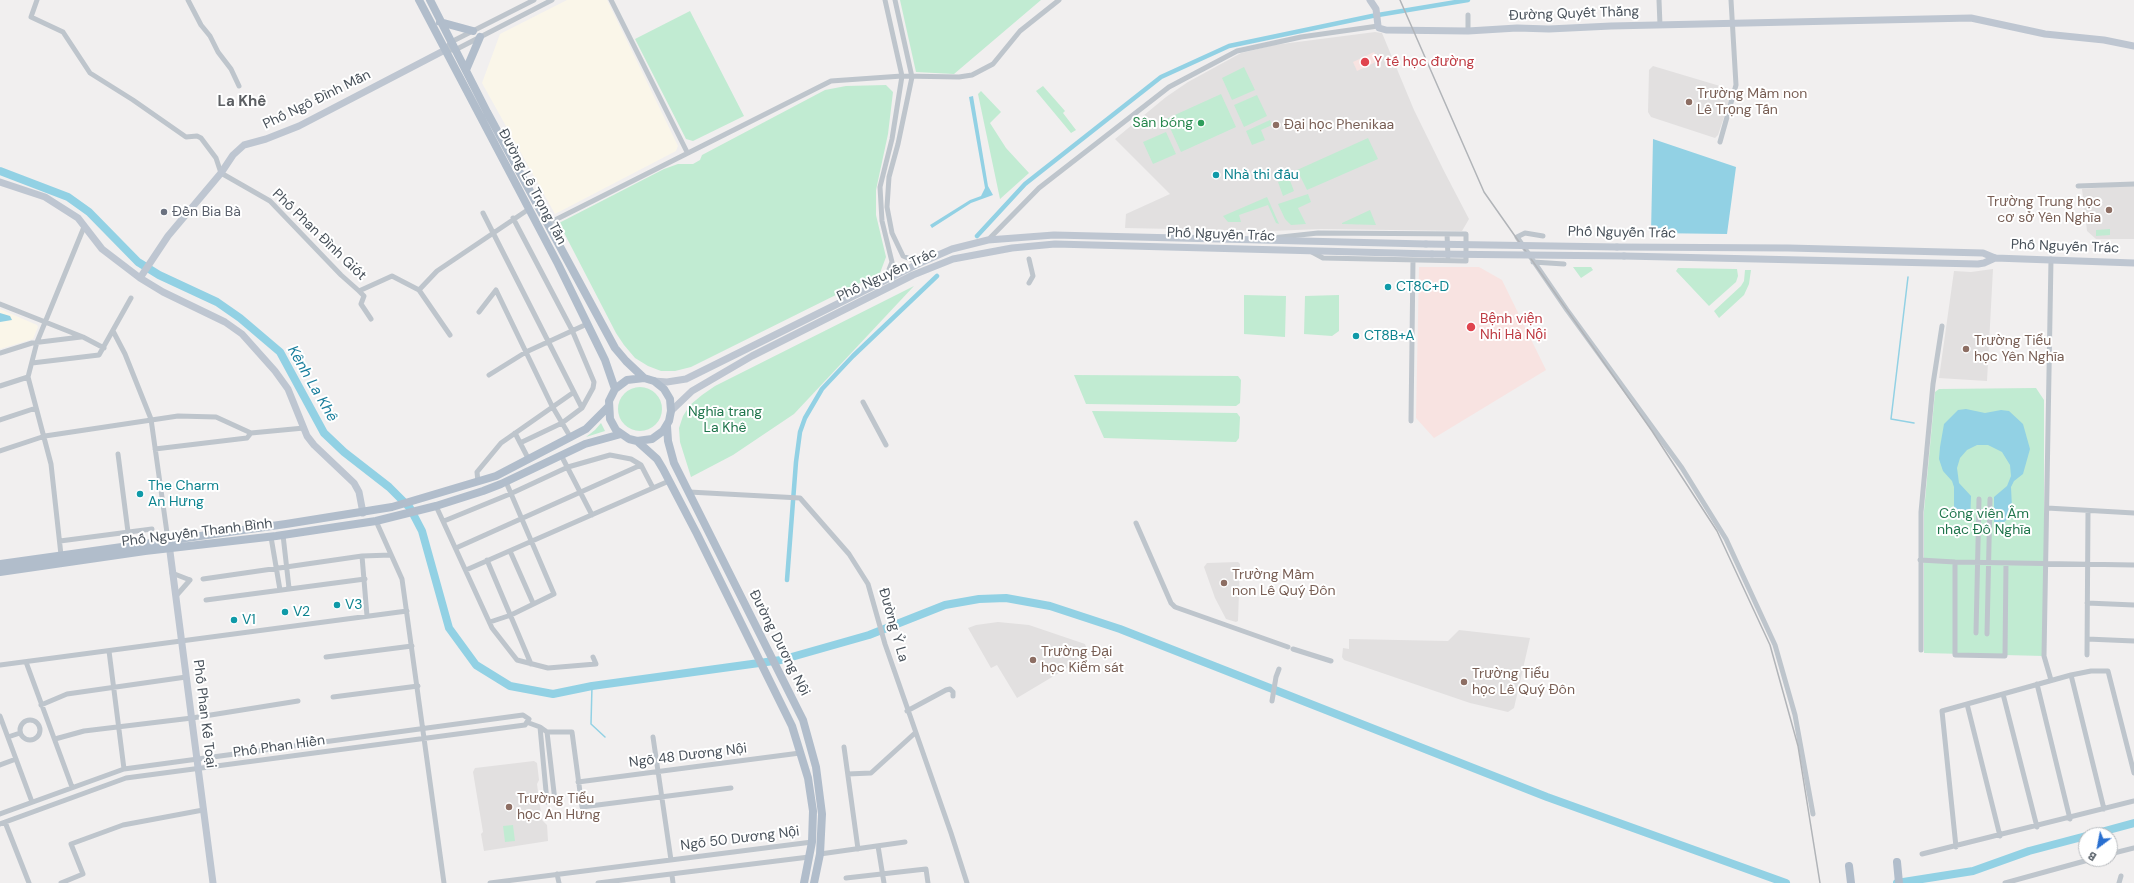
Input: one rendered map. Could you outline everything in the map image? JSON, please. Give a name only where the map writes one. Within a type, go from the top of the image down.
[{"type":"main road","name":"Đường Lê Trọng Tấn","points":[[419,0],[588,324],[605,360],[615,389]]},
{"type":"main road","name":"Đường Lê Trọng Tấn","points":[[430,0],[440,22],[615,348],[644,378]]},
{"type":"main road","points":[[1370,0],[1377,12],[1378,24]]},
{"type":"main road","name":"Đường Quyết Thắng","points":[[1378,24],[1379,28],[1386,30],[1468,31],[1517,28],[1549,29],[1660,24],[1971,18],[2045,34],[2104,40],[2134,46]]},
{"type":"main road","points":[[440,22],[473,31]]},
{"type":"main road","points":[[466,70],[480,37]]},
{"type":"main road","name":"Phố Ngô Đình Mẫn","points":[[141,276],[172,230],[221,173],[233,154],[244,145],[266,139],[299,126],[445,50]]},
{"type":"main road","points":[[0,182],[45,197],[78,218],[102,249],[163,292],[225,322],[242,334],[275,371],[288,389],[304,428],[314,445],[354,483],[360,492],[363,513]]},
{"type":"main road","name":"Phố Nguyễn Trác","points":[[654,381],[667,382],[686,379],[920,263],[952,249],[988,240],[1054,235],[1426,244],[1789,248],[1983,253],[1995,258],[2134,263]]},
{"type":"main road","points":[[1187,239],[1187,247]]},
{"type":"main road","name":"Phố Nguyễn Trác","points":[[671,411],[692,391],[752,356],[913,275],[953,259],[1012,248],[1054,244],[1432,254],[1624,256],[1740,262],[1978,264],[1995,258]]},
{"type":"main road","points":[[748,348],[752,356]]},
{"type":"main road","points":[[478,482],[496,476],[529,460],[586,429],[608,407],[615,389],[627,380],[644,378],[654,381],[667,394],[671,411],[667,426],[652,438],[637,441],[621,434],[610,419],[608,407]]},
{"type":"main road","name":"Đường Dương Nội","points":[[667,426],[668,442],[674,463],[803,720],[816,767],[822,814],[820,854],[814,883]]},
{"type":"main road","points":[[436,506],[506,482],[594,440],[621,434]]},
{"type":"main road","name":"Đường Dương Nội","points":[[637,441],[657,459],[698,534],[792,726],[808,778],[813,811],[812,842],[804,883]]},
{"type":"main road","name":"Phố Nguyễn Thanh Bình","points":[[0,564],[363,513],[430,497],[478,482]]},
{"type":"main road","name":"Phố Nguyễn Thanh Bình","points":[[0,572],[271,537],[376,521],[436,506]]},
{"type":"main road","points":[[698,534],[706,529]]},
{"type":"main road","name":"Phố Phan Kế Toại","points":[[168,540],[213,883]]},
{"type":"main road","points":[[1897,862],[1899,883]]},
{"type":"main road","points":[[1849,866],[1851,883]]},
{"type":"street","points":[[37,0],[31,17],[63,32],[90,72],[186,137],[197,136],[201,138],[216,158],[221,173]]},
{"type":"street","points":[[188,0],[218,52],[231,68],[239,86]]},
{"type":"street","points":[[445,50],[451,42],[534,0]]},
{"type":"street","points":[[445,50],[455,50],[552,0]]},
{"type":"street","points":[[611,0],[687,152]]},
{"type":"street","points":[[885,0],[902,76],[892,139],[880,187],[882,221],[892,262],[885,280]]},
{"type":"street","points":[[895,0],[912,77],[888,183],[888,207],[892,233],[902,256],[920,263]]},
{"type":"street","points":[[549,223],[687,152],[831,81],[902,76],[959,78],[984,70],[992,64],[1020,31],[1059,0]]},
{"type":"street","points":[[1659,0],[1660,24]]},
{"type":"street","points":[[1720,142],[1736,85],[1731,0]]},
{"type":"street","points":[[1468,15],[1468,31]]},
{"type":"street","points":[[988,240],[1039,188],[1169,87],[1238,51],[1301,37],[1378,24]]},
{"type":"street","name":"Phố Phan Đình Giót","points":[[221,173],[270,200],[341,275],[364,296],[361,304],[371,319]]},
{"type":"street","points":[[2078,186],[2134,184]]},
{"type":"street","points":[[419,290],[437,271],[493,231],[528,209]]},
{"type":"street","points":[[483,213],[549,340],[582,408]]},
{"type":"street","points":[[513,218],[572,330],[594,382],[593,388],[582,408],[562,423],[520,443]]},
{"type":"street","points":[[61,555],[51,464],[45,436],[28,377],[37,342],[84,227]]},
{"type":"street","name":"Phố Nguyễn Trác","points":[[1247,240],[1318,233],[1466,234],[1466,260],[1322,258],[1308,250]]},
{"type":"street","points":[[1543,236],[1525,233],[1518,237],[1533,262],[1682,468],[1726,539],[1775,646],[1795,715],[1813,814]]},
{"type":"street","points":[[1447,234],[1448,260]]},
{"type":"street","points":[[1029,259],[1033,276],[1029,283]]},
{"type":"street","points":[[2051,259],[2044,656],[2051,680]]},
{"type":"street","points":[[1411,421],[1413,260]]},
{"type":"street","points":[[1533,262],[1564,264]]},
{"type":"street","points":[[359,291],[392,276],[419,290],[450,335]]},
{"type":"street","points":[[479,312],[496,290],[552,406],[571,438]]},
{"type":"street","points":[[32,363],[99,355],[131,298]]},
{"type":"street","points":[[0,304],[83,337],[104,348]]},
{"type":"street","points":[[489,376],[526,352],[549,340],[588,324]]},
{"type":"street","points":[[1921,650],[1921,504],[1933,384],[1942,326]]},
{"type":"street","points":[[113,331],[125,354],[151,419],[168,540]]},
{"type":"street","points":[[0,353],[37,342],[83,337]]},
{"type":"street","points":[[0,386],[28,377]]},
{"type":"street","points":[[478,482],[477,472],[501,443],[574,392]]},
{"type":"street","points":[[863,402],[886,445]]},
{"type":"street","points":[[0,420],[36,408]]},
{"type":"street","points":[[0,451],[45,436],[151,419],[185,416],[213,416],[223,419],[251,433],[304,428]]},
{"type":"street","points":[[155,449],[247,438],[251,433]]},
{"type":"street","points":[[514,433],[529,460]]},
{"type":"street","points":[[118,454],[128,532]]},
{"type":"street","points":[[562,455],[592,515]]},
{"type":"street","points":[[444,521],[510,494],[568,467],[610,455],[621,456],[641,465],[653,488]]},
{"type":"street","points":[[456,548],[641,465]]},
{"type":"street","points":[[466,570],[669,481]]},
{"type":"street","points":[[490,622],[554,594],[506,482]]},
{"type":"street","name":"Đường Ỷ La","points":[[689,492],[800,498],[849,554],[868,584],[878,623],[907,711],[952,833],[967,883]]},
{"type":"street","points":[[1976,633],[1978,499]]},
{"type":"street","points":[[1987,634],[1990,499]]},
{"type":"street","points":[[436,506],[492,628],[516,660],[548,668],[596,664],[593,657]]},
{"type":"street","points":[[2047,508],[2134,513]]},
{"type":"street","points":[[2087,655],[2088,510]]},
{"type":"street","points":[[376,521],[402,579],[408,611],[444,883]]},
{"type":"street","points":[[1136,523],[1171,603],[1175,607],[1331,661]]},
{"type":"street","points":[[60,541],[152,529]]},
{"type":"street","points":[[282,535],[289,588]]},
{"type":"street","points":[[271,537],[280,590]]},
{"type":"street","points":[[510,551],[533,603]]},
{"type":"street","points":[[203,579],[362,556],[391,555]]},
{"type":"street","points":[[362,556],[367,616]]},
{"type":"street","points":[[487,560],[531,664]]},
{"type":"street","points":[[1920,560],[1988,563],[2134,565]]},
{"type":"street","points":[[1955,562],[1955,655],[2005,656],[2006,563]]},
{"type":"street","points":[[172,572],[190,580],[176,597]]},
{"type":"street","points":[[206,600],[365,579]]},
{"type":"street","points":[[2087,603],[2134,604]]},
{"type":"street","points":[[0,665],[408,611]]},
{"type":"street","points":[[2087,639],[2134,641]]},
{"type":"street","points":[[326,657],[412,646]]},
{"type":"street","points":[[109,651],[124,769]]},
{"type":"street","points":[[26,662],[72,786]]},
{"type":"street","points":[[1272,701],[1276,677],[1280,669]]},
{"type":"street","points":[[1956,847],[1942,711],[2071,675],[2091,671],[2108,671],[2134,773]]},
{"type":"street","points":[[2071,675],[2104,809]]},
{"type":"street","points":[[42,705],[67,694],[186,677]]},
{"type":"street","points":[[2037,684],[2070,819]]},
{"type":"street","points":[[333,697],[418,686]]},
{"type":"street","points":[[907,711],[946,690],[950,689],[953,692],[953,696]]},
{"type":"street","points":[[2003,694],[2037,827]]},
{"type":"street","points":[[55,739],[84,731],[119,728],[192,718],[298,701]]},
{"type":"street","points":[[1967,704],[2000,836]]},
{"type":"street","name":"Phố Phan Hiền","points":[[0,814],[72,786],[124,769],[523,715],[529,719],[525,726],[126,778],[2,823]]},
{"type":"street","points":[[0,718],[32,802]]},
{"type":"street","points":[[32,719],[38,723],[39,726],[39,735],[34,740],[27,740],[20,733],[20,724],[25,720],[32,719]]},
{"type":"street","points":[[39,726],[48,722]]},
{"type":"street","points":[[528,723],[547,732],[572,732],[582,807],[731,788]]},
{"type":"street","points":[[540,728],[547,802],[555,801],[547,732]]},
{"type":"street","points":[[8,737],[20,733]]},
{"type":"street","points":[[848,774],[871,773],[915,733]]},
{"type":"street","points":[[653,737],[671,860]]},
{"type":"street","points":[[844,747],[858,849]]},
{"type":"street","name":"Ngõ 48 Dương Nội","points":[[578,782],[800,753]]},
{"type":"street","points":[[0,765],[16,759]]},
{"type":"street","points":[[1922,854],[2070,819],[2134,801]]},
{"type":"street","points":[[61,883],[83,874],[71,844],[123,825],[203,810]]},
{"type":"street","points":[[2,823],[29,883]]},
{"type":"street","name":"Ngõ 50 Dương Nội","points":[[490,883],[812,842]]},
{"type":"street","points":[[820,854],[905,842]]},
{"type":"street","points":[[878,846],[884,883]]},
{"type":"street","points":[[2118,852],[2134,848]]},
{"type":"street","name":"Ngõ 50 Dương Nội","points":[[598,883],[809,857]]},
{"type":"street","points":[[2004,883],[2078,863]]},
{"type":"street","points":[[846,878],[926,869],[928,883]]},
{"type":"street","points":[[557,874],[559,883]]},
{"type":"street","points":[[672,875],[673,883]]},
{"type":"street","points":[[2119,883],[2121,876]]},
{"type":"shaded area","points":[[567,0],[607,0],[678,146],[676,151],[555,214],[482,83],[500,34]]},
{"type":"shaded area","name":"Đại học Phenikaa","points":[[1375,32],[1382,33],[1414,110],[1469,219],[1462,231],[1321,229],[1270,231],[1125,228],[1126,214],[1170,194],[1115,139],[1166,97],[1188,82],[1241,53],[1274,45]]},
{"type":"shaded area","name":"Y tế học đường","points":[[1374,52],[1378,61],[1357,71],[1353,62]]},
{"type":"shaded area","name":"Trường Mầm non Lê Trọng Tấn","points":[[1653,66],[1730,89],[1732,93],[1718,135],[1715,138],[1651,117],[1648,112],[1649,70]]},
{"type":"shaded area","name":"Trường Trung học cơ sở Yên Nghĩa","points":[[2134,185],[2134,239],[2096,239],[2087,231],[2082,189]]},
{"type":"shaded area","name":"Bệnh viện Nhi Hà Nội","points":[[1419,267],[1479,267],[1502,280],[1546,370],[1434,438],[1416,418]]},
{"type":"shaded area","name":"Trường Tiểu học Yên Nghĩa","points":[[1993,269],[1987,381],[1939,378],[1954,271],[1971,272]]},
{"type":"shaded area","points":[[0,309],[37,325],[38,327],[33,339],[0,349]]},
{"type":"shaded area","name":"Trường Mầm non Lê Quý Đôn","points":[[1238,562],[1240,564],[1238,621],[1236,622],[1226,619],[1215,598],[1204,567],[1207,563]]},
{"type":"shaded area","name":"Trường Đại học Kiểm sát","points":[[998,622],[1029,625],[1085,644],[1089,655],[1017,698],[997,665],[991,668],[968,628],[976,625]]},
{"type":"shaded area","name":"Trường Tiểu học Lê Quý Đôn","points":[[1459,630],[1530,638],[1514,708],[1508,712],[1470,703],[1344,660],[1342,657],[1343,648],[1349,649],[1349,639],[1448,641]]},
{"type":"shaded area","name":"Trường Tiểu học An Hưng","points":[[534,761],[537,763],[539,780],[537,784],[542,820],[547,825],[548,841],[484,851],[481,834],[483,832],[473,772],[475,768]]},
{"type":"green space","points":[[900,0],[1041,0],[954,74],[916,72]]},
{"type":"green space","points":[[690,11],[744,116],[693,141],[686,139],[635,39]]},
{"type":"green space","points":[[1244,67],[1255,90],[1232,100],[1222,78]]},
{"type":"green space","points":[[886,85],[893,92],[888,134],[876,190],[876,215],[886,257],[880,273],[691,367],[675,371],[661,371],[648,366],[635,358],[616,333],[559,223],[664,169],[678,164],[693,164],[700,160],[702,155],[825,90],[846,86]]},
{"type":"green space","points":[[1043,86],[1065,111],[1063,113],[1076,130],[1071,133],[1036,91]]},
{"type":"green space","points":[[981,91],[1001,112],[990,123],[1006,148],[1029,173],[1000,199],[978,94]]},
{"type":"green space","name":"Sân bóng","points":[[1221,94],[1236,127],[1181,152],[1166,119]]},
{"type":"green space","points":[[1257,95],[1267,116],[1244,127],[1234,105]]},
{"type":"green space","points":[[1270,120],[1272,125],[1261,130],[1265,140],[1252,145],[1246,131]]},
{"type":"green space","points":[[1166,132],[1176,154],[1153,164],[1143,142]]},
{"type":"green space","points":[[1368,138],[1378,159],[1307,190],[1297,170]]},
{"type":"green space","points":[[1289,178],[1294,191],[1283,196],[1278,182]]},
{"type":"green space","points":[[1308,194],[1311,202],[1298,208],[1306,224],[1291,225],[1285,219],[1278,204]]},
{"type":"green space","points":[[1267,197],[1279,224],[1276,223],[1268,205],[1239,215],[1241,222],[1228,222],[1223,216]]},
{"type":"green space","points":[[1370,210],[1376,225],[1342,224],[1342,223]]},
{"type":"green space","points":[[2110,229],[2110,235],[2096,236],[2096,230]]},
{"type":"green space","points":[[1573,267],[1591,267],[1593,270],[1581,278]]},
{"type":"green space","points":[[1678,268],[1737,269],[1738,276],[1736,282],[1709,306],[1676,271]]},
{"type":"green space","points":[[1745,270],[1751,270],[1749,284],[1744,295],[1719,318],[1714,311],[1741,286],[1744,281]]},
{"type":"green space","name":"Nghĩa trang La Khê","points":[[914,286],[794,414],[733,455],[691,477],[680,442],[679,428],[683,416],[690,405],[715,386]]},
{"type":"green space","points":[[1244,295],[1286,296],[1285,337],[1244,334]]},
{"type":"green space","points":[[1339,295],[1339,331],[1332,336],[1304,334],[1305,296]]},
{"type":"green space","points":[[1074,375],[1238,376],[1241,380],[1240,403],[1236,406],[1086,404]]},
{"type":"green space","points":[[640,387],[652,391],[658,397],[662,409],[658,421],[652,427],[640,431],[628,427],[622,421],[618,409],[622,397],[628,391]]},
{"type":"green space","name":"Công viên Âm nhạc Đô Nghĩa","points":[[2036,388],[2044,400],[2044,656],[1924,653],[1924,511],[1935,392],[1939,389]]},
{"type":"green space","points":[[1092,411],[1237,413],[1240,417],[1239,438],[1236,442],[1104,438]]},
{"type":"green space","points":[[601,423],[605,431],[586,437],[595,430]]},
{"type":"green space","points":[[513,825],[515,841],[505,842],[503,826]]},
{"type":"water","points":[[973,96],[988,186],[993,195],[971,203],[932,228],[930,225],[970,200],[981,196],[985,188],[969,97]]},
{"type":"water","points":[[1653,139],[1736,167],[1727,234],[1651,233]]},
{"type":"water","points":[[0,313],[10,316],[12,320],[0,322]]},
{"type":"water","points":[[1966,409],[1985,413],[2001,410],[2009,411],[2023,424],[2030,449],[2023,474],[2014,481],[2011,487],[2012,508],[2010,517],[2004,522],[1994,522],[1994,497],[2007,486],[2011,476],[2010,465],[2002,452],[1988,445],[1977,445],[1967,450],[1960,458],[1957,468],[1959,483],[1971,496],[1970,522],[1957,518],[1954,510],[1954,487],[1952,481],[1943,471],[1939,459],[1940,447],[1944,424],[1958,410]]},
{"type":"waterway","points":[[977,236],[1025,184],[1161,77],[1229,46],[1372,16],[1468,0]]},
{"type":"waterway","name":"Kênh La Khê","points":[[0,171],[68,197],[89,212],[138,262],[159,275],[217,302],[240,318],[280,352],[324,433],[344,452],[389,487],[410,508],[422,531],[449,628],[476,665],[510,686],[553,694],[592,686],[781,660],[869,635],[945,605],[979,599],[1006,598],[1050,606],[1120,629],[1547,797],[1786,883]]},
{"type":"waterway","points":[[787,580],[796,462],[800,432],[805,418],[822,389],[853,356],[937,276]]},
{"type":"waterway","points":[[1908,277],[1891,419],[1914,423]]},
{"type":"waterway","points":[[592,686],[591,724],[605,737]]},
{"type":"waterway","points":[[2118,827],[2134,823]]},
{"type":"waterway","points":[[1897,883],[1973,871],[2029,851],[2078,838]]},
{"type":"railway","points":[[1400,0],[1484,192],[1652,431],[1717,531],[1770,645],[1798,746],[1820,883]]},
{"type":"place","name":"Y tế học đường","points":[[1365,62]]},
{"type":"place","name":"Trường Mầm non Lê Trọng Tấn","points":[[1689,102]]},
{"type":"place","name":"Sân bóng","points":[[1201,123]]},
{"type":"place","name":"Đại học Phenikaa","points":[[1276,125]]},
{"type":"place","name":"Nhà thi đấu","points":[[1216,175]]},
{"type":"place","name":"Trường Trung học cơ sở Yên Nghĩa","points":[[2109,210]]},
{"type":"place","name":"Đền Bia Bà","points":[[164,212]]},
{"type":"place","name":"CT8C+D","points":[[1388,287]]},
{"type":"place","name":"Bệnh viện Nhi Hà Nội","points":[[1471,327]]},
{"type":"place","name":"CT8B+A","points":[[1356,336]]},
{"type":"place","name":"Trường Tiểu học Yên Nghĩa","points":[[1966,349]]},
{"type":"place","name":"The Charm An Hưng","points":[[140,494]]},
{"type":"place","name":"Trường Mầm non Lê Quý Đôn","points":[[1224,583]]},
{"type":"place","name":"V3","points":[[337,605]]},
{"type":"place","name":"V2","points":[[285,612]]},
{"type":"place","name":"V1","points":[[234,620]]},
{"type":"place","name":"Trường Đại học Kiểm sát","points":[[1033,660]]},
{"type":"place","name":"Trường Tiểu học Lê Quý Đôn","points":[[1464,682]]},
{"type":"place","name":"Trường Tiểu học An Hưng","points":[[509,807]]},
{"type":"district","name":"La Khê","points":[[242,102]]}]
